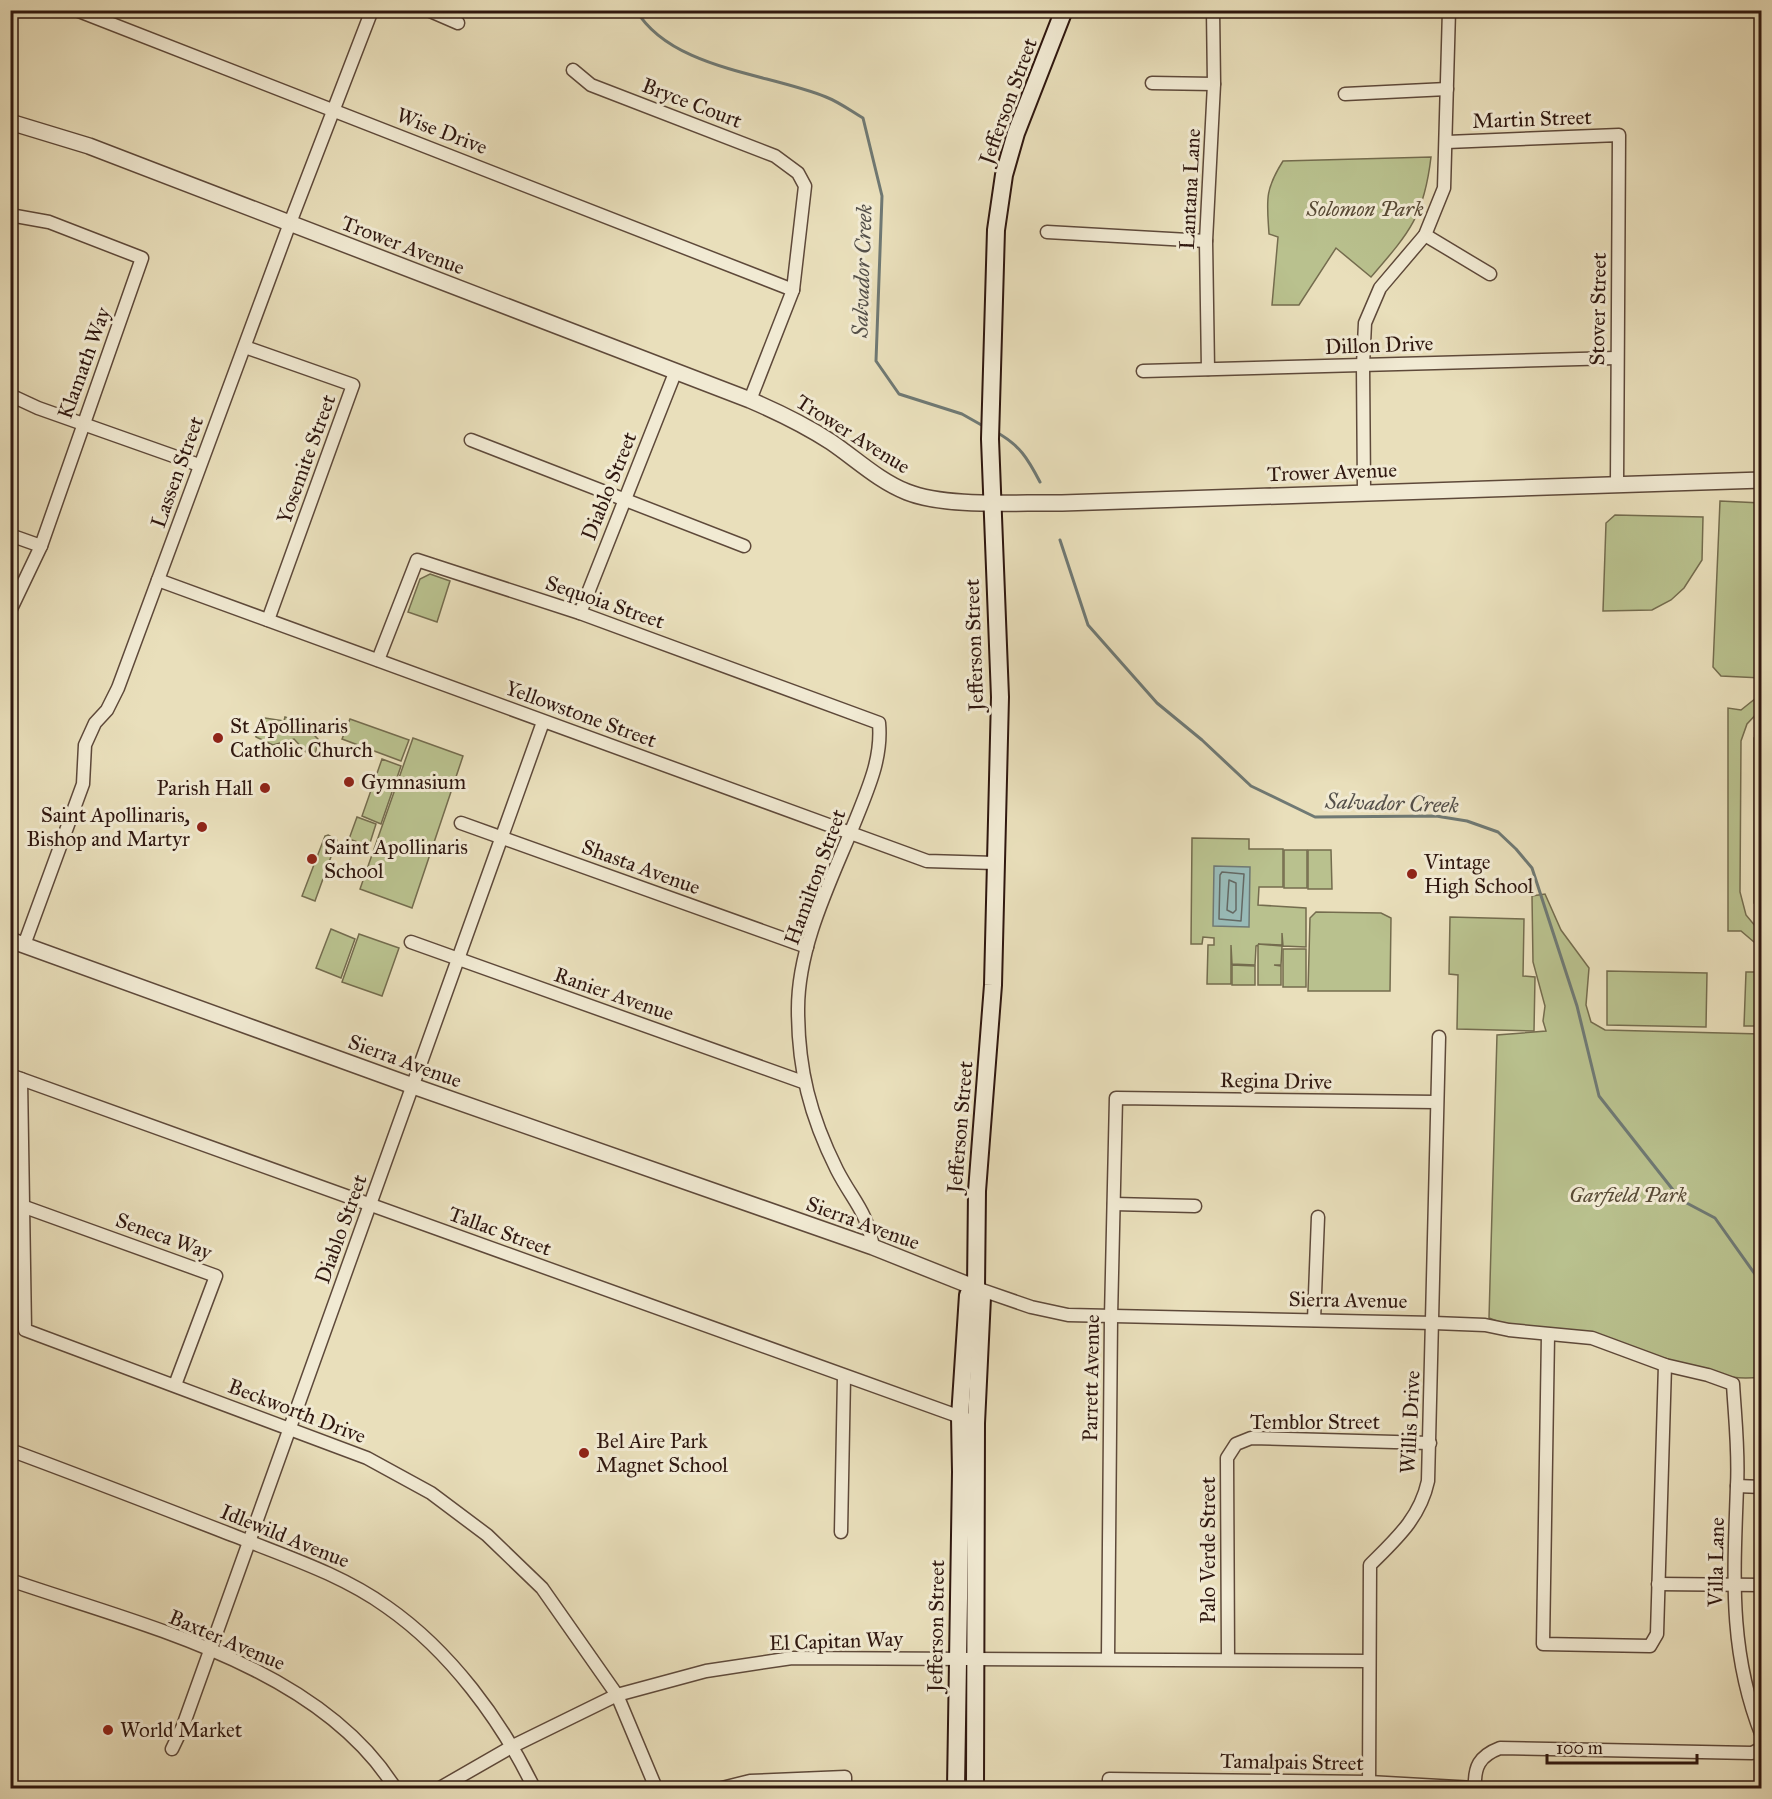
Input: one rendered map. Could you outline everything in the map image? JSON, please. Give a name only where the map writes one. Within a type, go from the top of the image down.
[{"type":"main road","name":"Jefferson Street","points":[[975,1788],[976,1422],[982,1298],[976,1288],[977,1191],[993,985],[1000,696],[990,440],[996,230],[1004,175],[1026,106],[1064,10]]},
{"type":"main road","name":"Jefferson Street","points":[[956,1788],[960,1417],[968,1295],[976,1288]]},
{"type":"street","name":"Wise Drive","points":[[76,10],[793,290]]},
{"type":"street","name":"Lassen Street","points":[[17,942],[83,784],[85,745],[95,723],[113,700],[290,223],[372,10]]},
{"type":"street","points":[[428,10],[458,23]]},
{"type":"street","name":"Lantana Lane","points":[[1208,369],[1206,241],[1214,84],[1213,10]]},
{"type":"street","points":[[1364,491],[1365,322],[1380,288],[1425,235],[1444,188],[1449,10]]},
{"type":"street","name":"Bryce Court","points":[[573,70],[591,85],[775,156],[798,173],[805,186],[793,290]]},
{"type":"street","points":[[1152,83],[1214,84]]},
{"type":"street","points":[[1345,94],[1447,89]]},
{"type":"street","name":"Trower Avenue","points":[[10,122],[89,146],[750,400],[807,426],[862,466],[909,493],[950,500],[1062,503],[1364,491],[1761,480]]},
{"type":"street","name":"Martin Street","points":[[1447,142],[1619,135]]},
{"type":"street","name":"Stover Street","points":[[1617,484],[1619,135]]},
{"type":"street","name":"Klamath Way","points":[[10,215],[49,222],[142,258],[41,546],[10,611]]},
{"type":"street","points":[[1047,232],[1206,241]]},
{"type":"street","points":[[1425,235],[1490,274]]},
{"type":"street","points":[[750,400],[793,290]]},
{"type":"street","name":"Yosemite Street","points":[[245,347],[353,385],[268,620]]},
{"type":"street","name":"Dillon Drive","points":[[1143,370],[1616,358]]},
{"type":"street","name":"Diablo Street","points":[[580,613],[675,373]]},
{"type":"street","points":[[10,395],[38,408],[200,465]]},
{"type":"street","points":[[471,440],[744,546]]},
{"type":"street","points":[[10,535],[41,546]]},
{"type":"street","name":"Sequoia Street","points":[[378,660],[417,560],[580,613],[879,723]]},
{"type":"street","name":"Yellowstone Street","points":[[158,580],[927,861],[995,863]]},
{"type":"street","name":"Diablo Street","points":[[172,1749],[183,1726],[543,722]]},
{"type":"street","name":"Hamilton Street","points":[[873,1247],[869,1222],[838,1171],[819,1129],[803,1082],[798,1007],[807,946],[873,775],[881,742],[879,723]]},
{"type":"street","name":"Shasta Avenue","points":[[462,823],[807,946]]},
{"type":"street","name":"Sierra Avenue","points":[[17,942],[413,1086],[873,1247],[976,1288],[1048,1311],[1111,1317],[1485,1325],[1548,1335],[1592,1338],[1665,1365],[1708,1375],[1733,1384]]},
{"type":"street","name":"Ranier Avenue","points":[[411,942],[803,1082]]},
{"type":"street","name":"Willis Drive","points":[[1369,1785],[1371,1564],[1404,1530],[1419,1510],[1428,1482],[1434,1323],[1436,1102],[1439,1037]]},
{"type":"street","name":"Tallac Street","points":[[16,1077],[844,1377],[976,1422]]},
{"type":"street","name":"Beckworth Drive","points":[[16,1077],[25,1330],[290,1428],[376,1463],[430,1493],[487,1535],[542,1588],[617,1695],[657,1788]]},
{"type":"street","name":"Regina Drive","points":[[1116,1098],[1436,1102]]},
{"type":"street","name":"Parrett Avenue","points":[[1108,1658],[1111,1317],[1116,1098]]},
{"type":"street","points":[[1114,1204],[1195,1206]]},
{"type":"street","name":"Seneca Way","points":[[22,1206],[216,1276],[175,1385]]},
{"type":"street","points":[[1314,1320],[1318,1217]]},
{"type":"street","points":[[1548,1335],[1543,1644],[1650,1646],[1657,1634],[1665,1365]]},
{"type":"street","points":[[841,1532],[844,1377]]},
{"type":"street","name":"Villa Lane","points":[[1733,1384],[1737,1486],[1735,1585],[1737,1651],[1748,1697],[1761,1736]]},
{"type":"street","name":"Temblor Street","points":[[1236,1444],[1251,1438],[1430,1443]]},
{"type":"street","name":"Palo Verde Street","points":[[1228,1659],[1227,1458],[1236,1444]]},
{"type":"street","name":"Idlewild Avenue","points":[[10,1450],[333,1574],[388,1607],[437,1650],[480,1700],[513,1746],[534,1788]]},
{"type":"street","points":[[1737,1486],[1761,1487]]},
{"type":"street","name":"Baxter Avenue","points":[[10,1580],[210,1650],[279,1682],[319,1708],[353,1738],[384,1771],[395,1788]]},
{"type":"street","points":[[1658,1584],[1761,1586]]},
{"type":"street","name":"El Capitan Way","points":[[440,1788],[513,1746],[617,1695],[706,1671],[792,1658],[977,1657],[1370,1661]]},
{"type":"street","points":[[1475,1788],[1474,1772],[1486,1753],[1500,1748],[1752,1753],[1761,1748]]},
{"type":"street","points":[[722,1788],[750,1781],[845,1777],[845,1788]]},
{"type":"street","name":"Tamalpais Street","points":[[1109,1784],[1369,1785],[1475,1788]]},
{"type":"green space","name":"Solomon Park","points":[[1431,157],[1424,195],[1413,223],[1371,277],[1336,248],[1299,305],[1272,305],[1278,237],[1269,234],[1268,196],[1283,161]]},
{"type":"green space","points":[[1720,501],[1761,503],[1761,678],[1721,676],[1713,667]]},
{"type":"green space","points":[[1615,515],[1703,517],[1702,560],[1684,588],[1671,600],[1652,610],[1603,611],[1606,523]]},
{"type":"green space","points":[[430,574],[450,581],[437,622],[408,612],[420,579]]},
{"type":"green space","points":[[1761,694],[1761,709],[1747,724],[1741,741],[1740,892],[1746,915],[1761,933],[1761,948],[1741,931],[1728,931],[1728,708],[1741,710]]},
{"type":"green space","points":[[285,717],[302,723],[318,739],[315,756],[309,755],[294,739],[273,745],[256,737],[255,731],[259,721],[265,718],[284,721]]},
{"type":"green space","points":[[350,719],[409,740],[401,761],[342,739]]},
{"type":"green space","points":[[413,738],[463,756],[412,908],[360,889]]},
{"type":"green space","points":[[1754,738],[1762,738],[1761,903],[1754,903]]},
{"type":"green space","points":[[382,759],[401,766],[381,824],[362,816]]},
{"type":"green space","points":[[357,817],[376,824],[369,846],[349,839]]},
{"type":"green space","points":[[328,835],[337,840],[315,901],[302,896],[325,836]]},
{"type":"green space","points":[[1192,838],[1249,839],[1249,849],[1283,849],[1283,887],[1259,887],[1258,905],[1306,908],[1306,947],[1283,946],[1282,933],[1282,945],[1258,944],[1282,946],[1281,965],[1274,965],[1281,966],[1281,985],[1258,985],[1258,945],[1256,946],[1255,965],[1232,964],[1231,945],[1231,984],[1207,984],[1208,945],[1214,945],[1214,938],[1203,937],[1202,944],[1191,944]]},
{"type":"green space","points":[[1284,850],[1307,850],[1307,888],[1284,888]]},
{"type":"green space","points":[[1308,850],[1331,850],[1332,889],[1308,889]]},
{"type":"green space","name":"Garfield Park","points":[[1545,894],[1561,930],[1589,968],[1586,1005],[1591,1022],[1605,1030],[1761,1034],[1761,1377],[1729,1377],[1714,1374],[1637,1352],[1525,1330],[1489,1318],[1497,1035],[1546,1031],[1543,1021],[1545,1006],[1533,962],[1532,896]]},
{"type":"green space","points":[[1316,912],[1381,913],[1391,918],[1390,991],[1308,991],[1310,918]]},
{"type":"green space","points":[[1450,917],[1524,919],[1523,976],[1535,977],[1534,1031],[1457,1029],[1458,975],[1449,974]]},
{"type":"green space","points":[[331,929],[355,939],[341,978],[316,968]]},
{"type":"green space","points":[[359,934],[399,948],[382,996],[342,982]]},
{"type":"green space","points":[[1283,949],[1306,949],[1306,987],[1283,987]]},
{"type":"green space","points":[[1232,965],[1255,966],[1255,985],[1232,985]]},
{"type":"green space","points":[[1607,971],[1707,973],[1706,1027],[1607,1025]]},
{"type":"green space","points":[[1746,972],[1761,972],[1761,1026],[1744,1026]]},
{"type":"water","points":[[1214,866],[1250,867],[1249,927],[1213,926]]},
{"type":"waterway","name":"Salvador Creek","points":[[636,10],[652,30],[672,45],[696,57],[722,67],[826,97],[863,118],[882,196],[876,361],[899,394],[962,414],[985,427]]},
{"type":"waterway","name":"Salvador Creek","points":[[996,432],[1022,453],[1040,482]]},
{"type":"waterway","name":"Salvador Creek","points":[[1060,540],[1088,625],[1157,703],[1202,740],[1251,786],[1315,817],[1436,816],[1467,821],[1498,832],[1516,849],[1532,868],[1577,1006],[1599,1096],[1681,1200],[1715,1218],[1762,1284]]},
{"type":"place","name":"St Apollinaris Catholic Church","points":[[218,738]]},
{"type":"place","name":"Gymnasium","points":[[349,782]]},
{"type":"place","name":"Parish Hall","points":[[265,788]]},
{"type":"place","name":"Saint Apollinaris, Bishop and Martyr","points":[[202,827]]},
{"type":"place","name":"Saint Apollinaris School","points":[[312,859]]},
{"type":"place","name":"Vintage High School","points":[[1412,874]]},
{"type":"place","name":"Bel Aire Park Magnet School","points":[[584,1453]]},
{"type":"place","name":"World Market","points":[[108,1730]]}]
